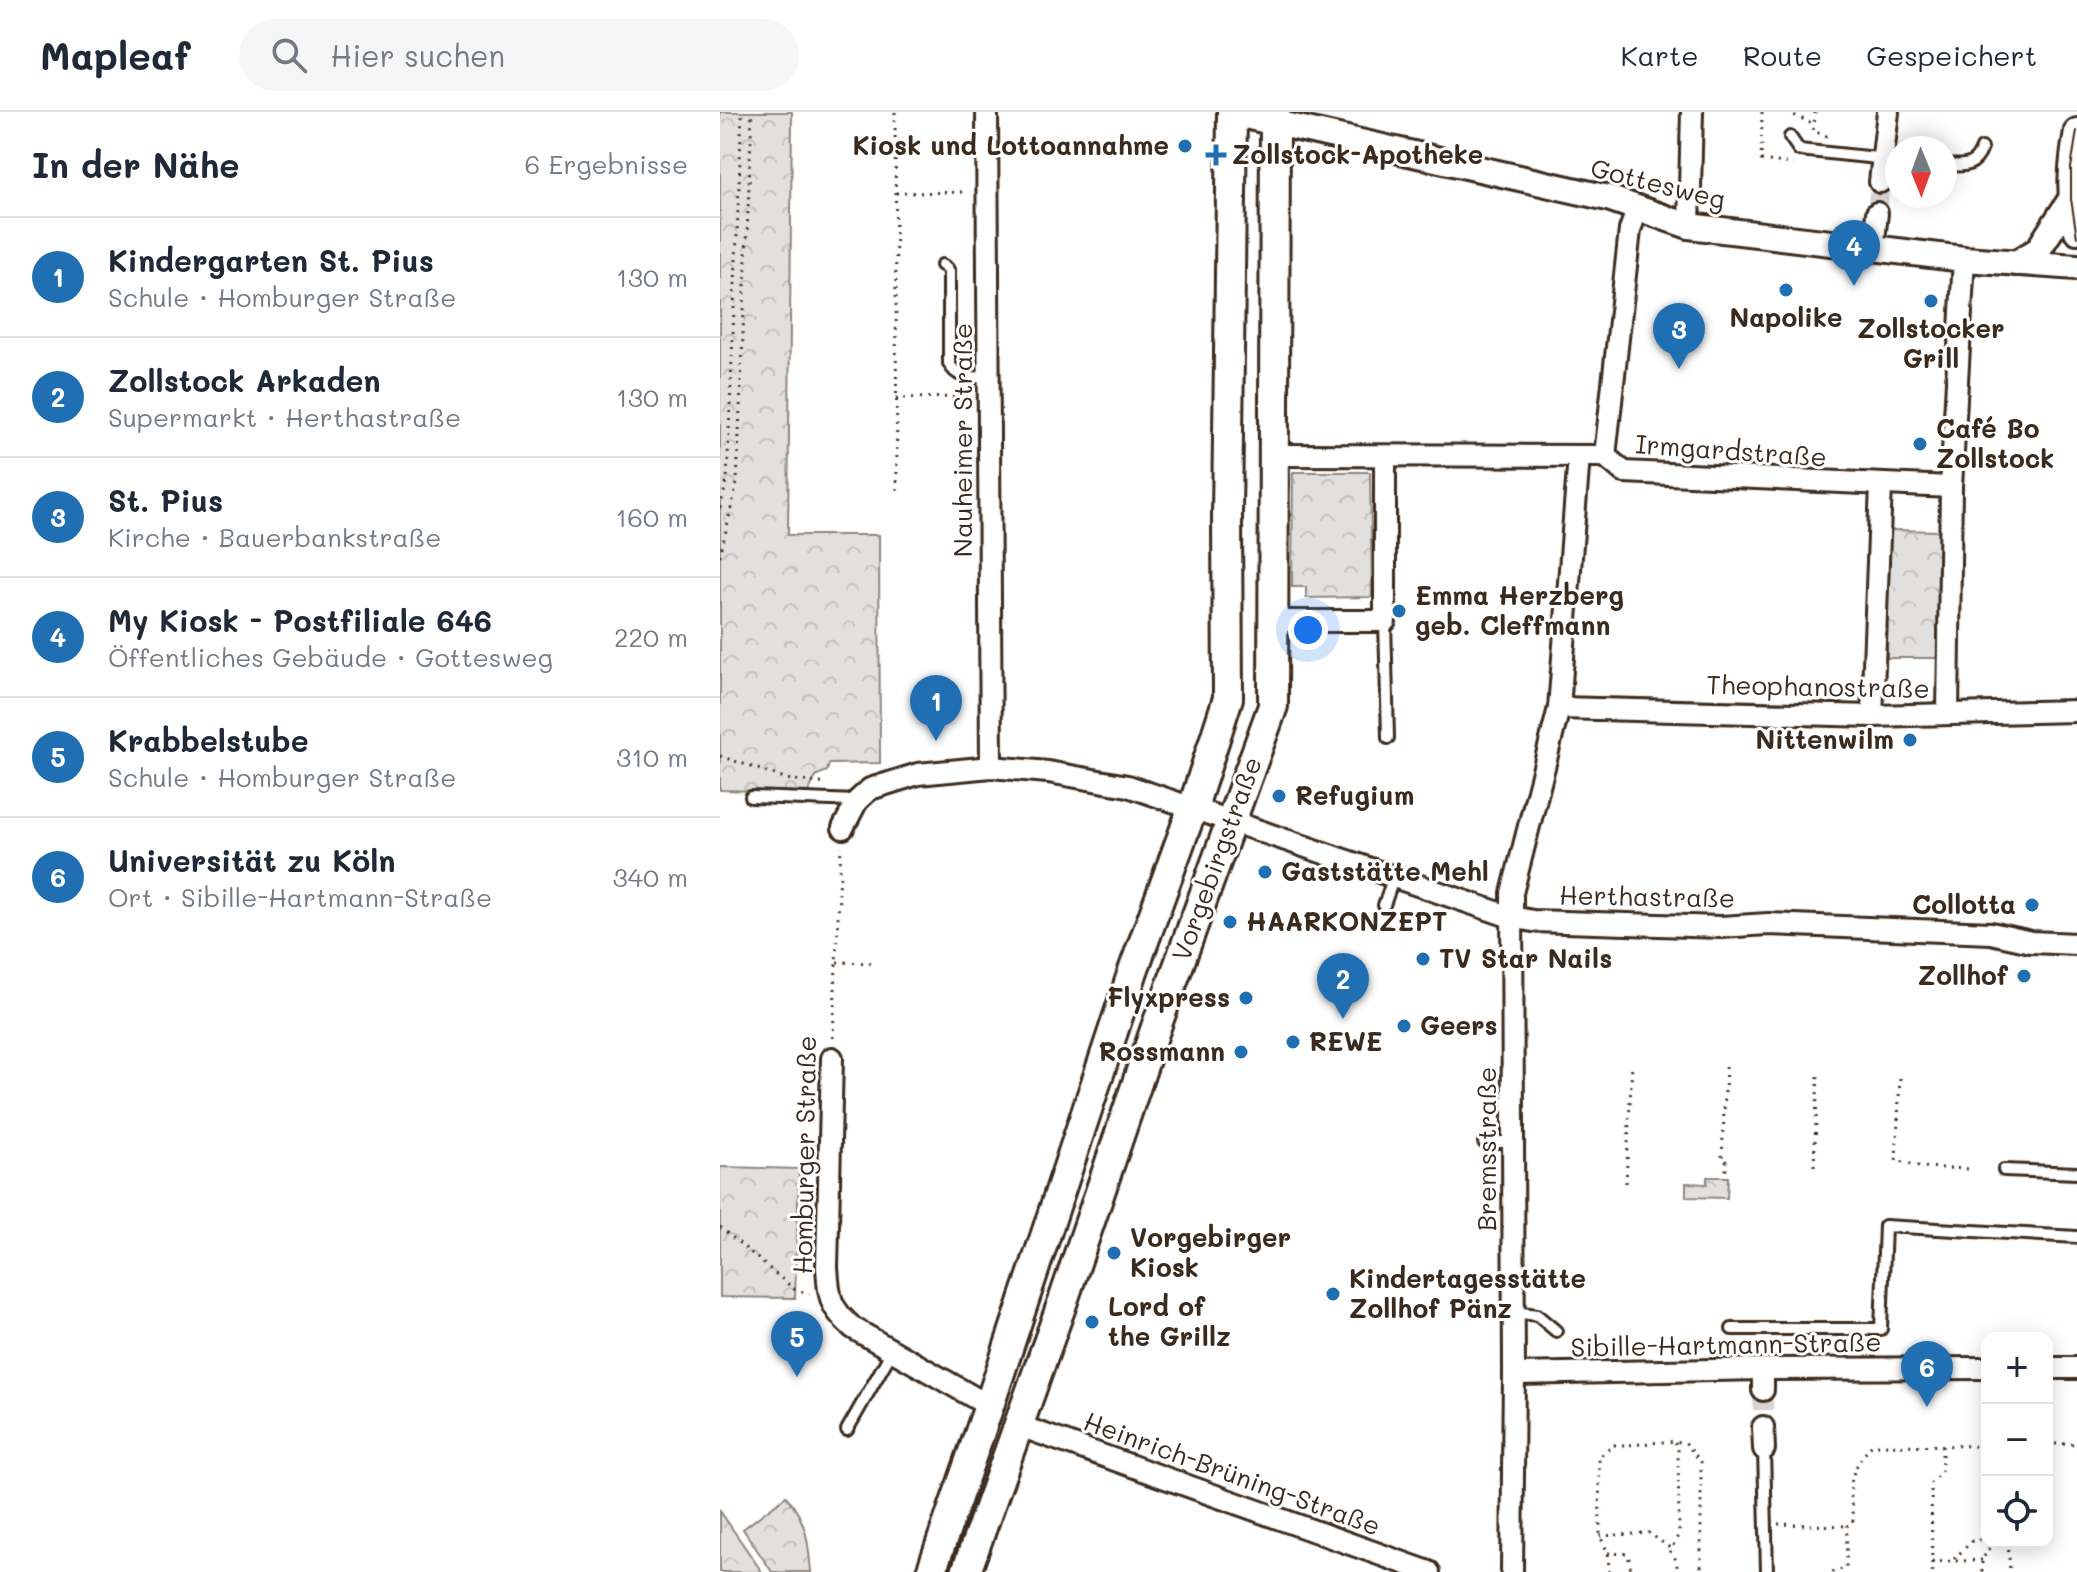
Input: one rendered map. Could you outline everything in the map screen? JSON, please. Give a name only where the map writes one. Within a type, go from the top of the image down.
[{"type":"main road","name":"Vorgebirgstraße","points":[[931,1572],[1228,698],[1231,112]]},
{"type":"main road","name":"Vorgebirgstraße","points":[[966,1572],[1273,706],[1275,118]]},
{"type":"street","name":"Nauheimer Straße","points":[[987,112],[991,767]]},
{"type":"street","name":"Gottesweg","points":[[1231,112],[1275,118],[1608,198],[1689,226],[1964,259],[2077,267]]},
{"type":"street","points":[[1689,226],[1692,112]]},
{"type":"street","points":[[1888,112],[1889,136]]},
{"type":"street","points":[[2077,131],[2071,168],[2071,199],[2077,231]]},
{"type":"street","points":[[1880,182],[1885,171]]},
{"type":"street","points":[[2016,263],[2038,250],[2071,199]]},
{"type":"street","points":[[1605,456],[1630,230],[1637,210]]},
{"type":"street","points":[[1873,249],[1877,213]]},
{"type":"street","points":[[1948,714],[1951,487],[1964,259]]},
{"type":"street","name":"Irmgardstraße","points":[[1274,455],[1605,456],[1624,472],[1951,487]]},
{"type":"street","points":[[1275,621],[1385,621],[1385,456]]},
{"type":"street","name":"Bremsstraße","points":[[1512,1572],[1512,893],[1559,708],[1579,456]]},
{"type":"street","points":[[1872,716],[1881,485]]},
{"type":"street","name":"Theophanostraße","points":[[1559,708],[1872,716],[2077,711]]},
{"type":"street","points":[[843,828],[857,801],[870,789],[918,774],[991,767],[1048,772],[1128,786],[1231,821]]},
{"type":"street","name":"Herthastraße","points":[[1231,821],[1511,917],[1721,927],[1768,924],[1991,933],[2031,942],[2077,944]]},
{"type":"street","name":"Homburger Straße","points":[[832,1058],[829,1299],[853,1328],[989,1406]]},
{"type":"street","name":"Sibille-Hartmann-Straße","points":[[1514,1374],[1981,1368]]},
{"type":"street","points":[[2053,1368],[2077,1368]]},
{"type":"street","points":[[1763,1369],[1763,1390]]},
{"type":"street","name":"Heinrich-Brüning-Straße","points":[[1017,1425],[1429,1572]]},
{"type":"street","points":[[1763,1427],[1764,1449]]},
{"type":"lane","points":[[1790,137],[1799,150],[1885,159]]},
{"type":"lane","points":[[1957,166],[1975,162],[1982,148]]},
{"type":"lane","points":[[942,265],[949,272],[949,363],[952,370],[988,387]]},
{"type":"lane","points":[[1385,621],[1388,738]]},
{"type":"lane","points":[[751,797],[857,801]]},
{"type":"lane","points":[[1384,905],[1393,879]]},
{"type":"lane","points":[[1484,1142],[1513,1142]]},
{"type":"lane","points":[[2004,1170],[2077,1173]]},
{"type":"lane","points":[[1732,1329],[1881,1329],[1885,1226],[2077,1237]]},
{"type":"lane","points":[[1514,1312],[1537,1315],[1556,1331]]},
{"type":"lane","points":[[847,1430],[892,1351]]},
{"type":"lane","points":[[1764,1449],[1767,1572]]},
{"type":"path","points":[[720,508],[727,481],[742,112]]},
{"type":"path","points":[[720,556],[737,483],[752,112]]},
{"type":"path","points":[[895,112],[897,492]]},
{"type":"path","points":[[1787,112],[1813,124]]},
{"type":"path","points":[[1815,112],[1813,131],[1838,141]]},
{"type":"path","points":[[895,193],[988,192]]},
{"type":"path","points":[[895,398],[988,387]]},
{"type":"path","points":[[720,756],[787,779],[828,784]]},
{"type":"path","name":"Homburger Straße","points":[[832,1058],[839,858],[843,828]]},
{"type":"path","points":[[837,962],[877,963]]},
{"type":"path","points":[[1626,1183],[1632,1064]]},
{"type":"path","points":[[1726,1067],[1722,1159],[1726,1161],[1726,1175]]},
{"type":"path","points":[[1814,1166],[1818,1074]]},
{"type":"path","points":[[1900,1078],[1896,1160],[1922,1167],[1968,1169]]},
{"type":"path","points":[[720,1227],[794,1289],[829,1299]]},
{"type":"path","points":[[1609,1572],[1608,1553],[1600,1536],[1599,1457],[1614,1445],[1641,1446],[1653,1441],[1675,1441],[1685,1442],[1701,1462],[1701,1572]]},
{"type":"path","points":[[1670,1548],[1679,1534],[1678,1447],[1675,1441]]},
{"type":"path","points":[[2053,1444],[2077,1444]]},
{"type":"path","points":[[1766,1524],[1847,1526],[1853,1522],[1851,1489],[1855,1465],[1872,1445],[1981,1446]]},
{"type":"path","points":[[1932,1572],[1931,1483],[1942,1470],[1942,1445]]},
{"type":"path","points":[[1832,1572],[1846,1568],[1847,1526]]},
{"type":"path","points":[[1600,1536],[1649,1533],[1670,1548],[1677,1561],[1677,1572]]},
{"type":"path","points":[[1953,1561],[1972,1541],[1981,1540]]},
{"type":"path","points":[[1982,1572],[1982,1560],[1989,1548]]},
{"type":"path","points":[[2008,1548],[2010,1572]]},
{"type":"path","points":[[1608,1553],[1628,1554],[1634,1572]]},
{"type":"path","points":[[1932,1562],[1982,1560]]},
{"type":"green space","points":[[720,112],[792,112],[788,535],[879,535],[880,763],[829,764],[827,771],[817,775],[808,792],[720,790]]},
{"type":"green space","points":[[1293,472],[1370,472],[1372,597],[1306,598],[1306,587],[1292,587]]},
{"type":"green space","points":[[1889,530],[1941,531],[1937,658],[1887,658]]},
{"type":"green space","points":[[720,1167],[799,1169],[795,1298],[720,1297]]},
{"type":"green space","points":[[1707,1177],[1728,1177],[1727,1198],[1686,1197],[1686,1183],[1707,1184]]},
{"type":"green space","points":[[786,1496],[805,1531],[811,1572],[772,1572],[743,1529]]},
{"type":"green space","points":[[720,1511],[762,1572],[720,1572]]},
{"type":"tunnel","points":[[1877,213],[1880,182]]},
{"type":"tunnel","points":[[1763,1390],[1763,1427]]},
{"type":"tram line","points":[[2077,131],[2071,168],[2071,199],[2077,237]]},
{"type":"place","name":"Kiosk und Lottoannahme","points":[[1185,146]]},
{"type":"place","name":"Zollstock-Apotheke","points":[[1216,155]]},
{"type":"place","name":"My Kiosk - Postfiliale 646","points":[[1854,286]]},
{"type":"place","name":"Napolike","points":[[1786,290]]},
{"type":"place","name":"Zollstocker Grill","points":[[1931,301]]},
{"type":"place","name":"St. Pius","points":[[1679,369]]},
{"type":"place","name":"Café Bo Zollstock","points":[[1920,444]]},
{"type":"place","name":"Emma Herzberg geb. Cleffmann","points":[[1399,611]]},
{"type":"place","name":"Nittenwilm","points":[[1910,740]]},
{"type":"place","name":"Kindergarten St. Pius","points":[[936,741]]},
{"type":"place","name":"Refugium","points":[[1279,796]]},
{"type":"place","name":"Gaststätte Mehl","points":[[1265,872]]},
{"type":"place","name":"Collotta","points":[[2032,905]]},
{"type":"place","name":"HAARKONZEPT","points":[[1230,922]]},
{"type":"place","name":"TV Star Nails","points":[[1423,959]]},
{"type":"place","name":"Zollhof","points":[[2024,976]]},
{"type":"place","name":"Flyxpress","points":[[1246,998]]},
{"type":"place","name":"Zollstock Arkaden","points":[[1343,1019]]},
{"type":"place","name":"Geers","points":[[1404,1026]]},
{"type":"place","name":"REWE","points":[[1293,1042]]},
{"type":"place","name":"Rossmann","points":[[1241,1052]]},
{"type":"place","name":"Vorgebirger Kiosk","points":[[1114,1253]]},
{"type":"place","name":"Kindertagesstätte Zollhof Pänz","points":[[1333,1294]]},
{"type":"place","name":"Lord of the Grillz","points":[[1092,1322]]},
{"type":"place","name":"Krabbelstube","points":[[797,1377]]},
{"type":"place","name":"Universität zu Köln","points":[[1927,1407]]}]
